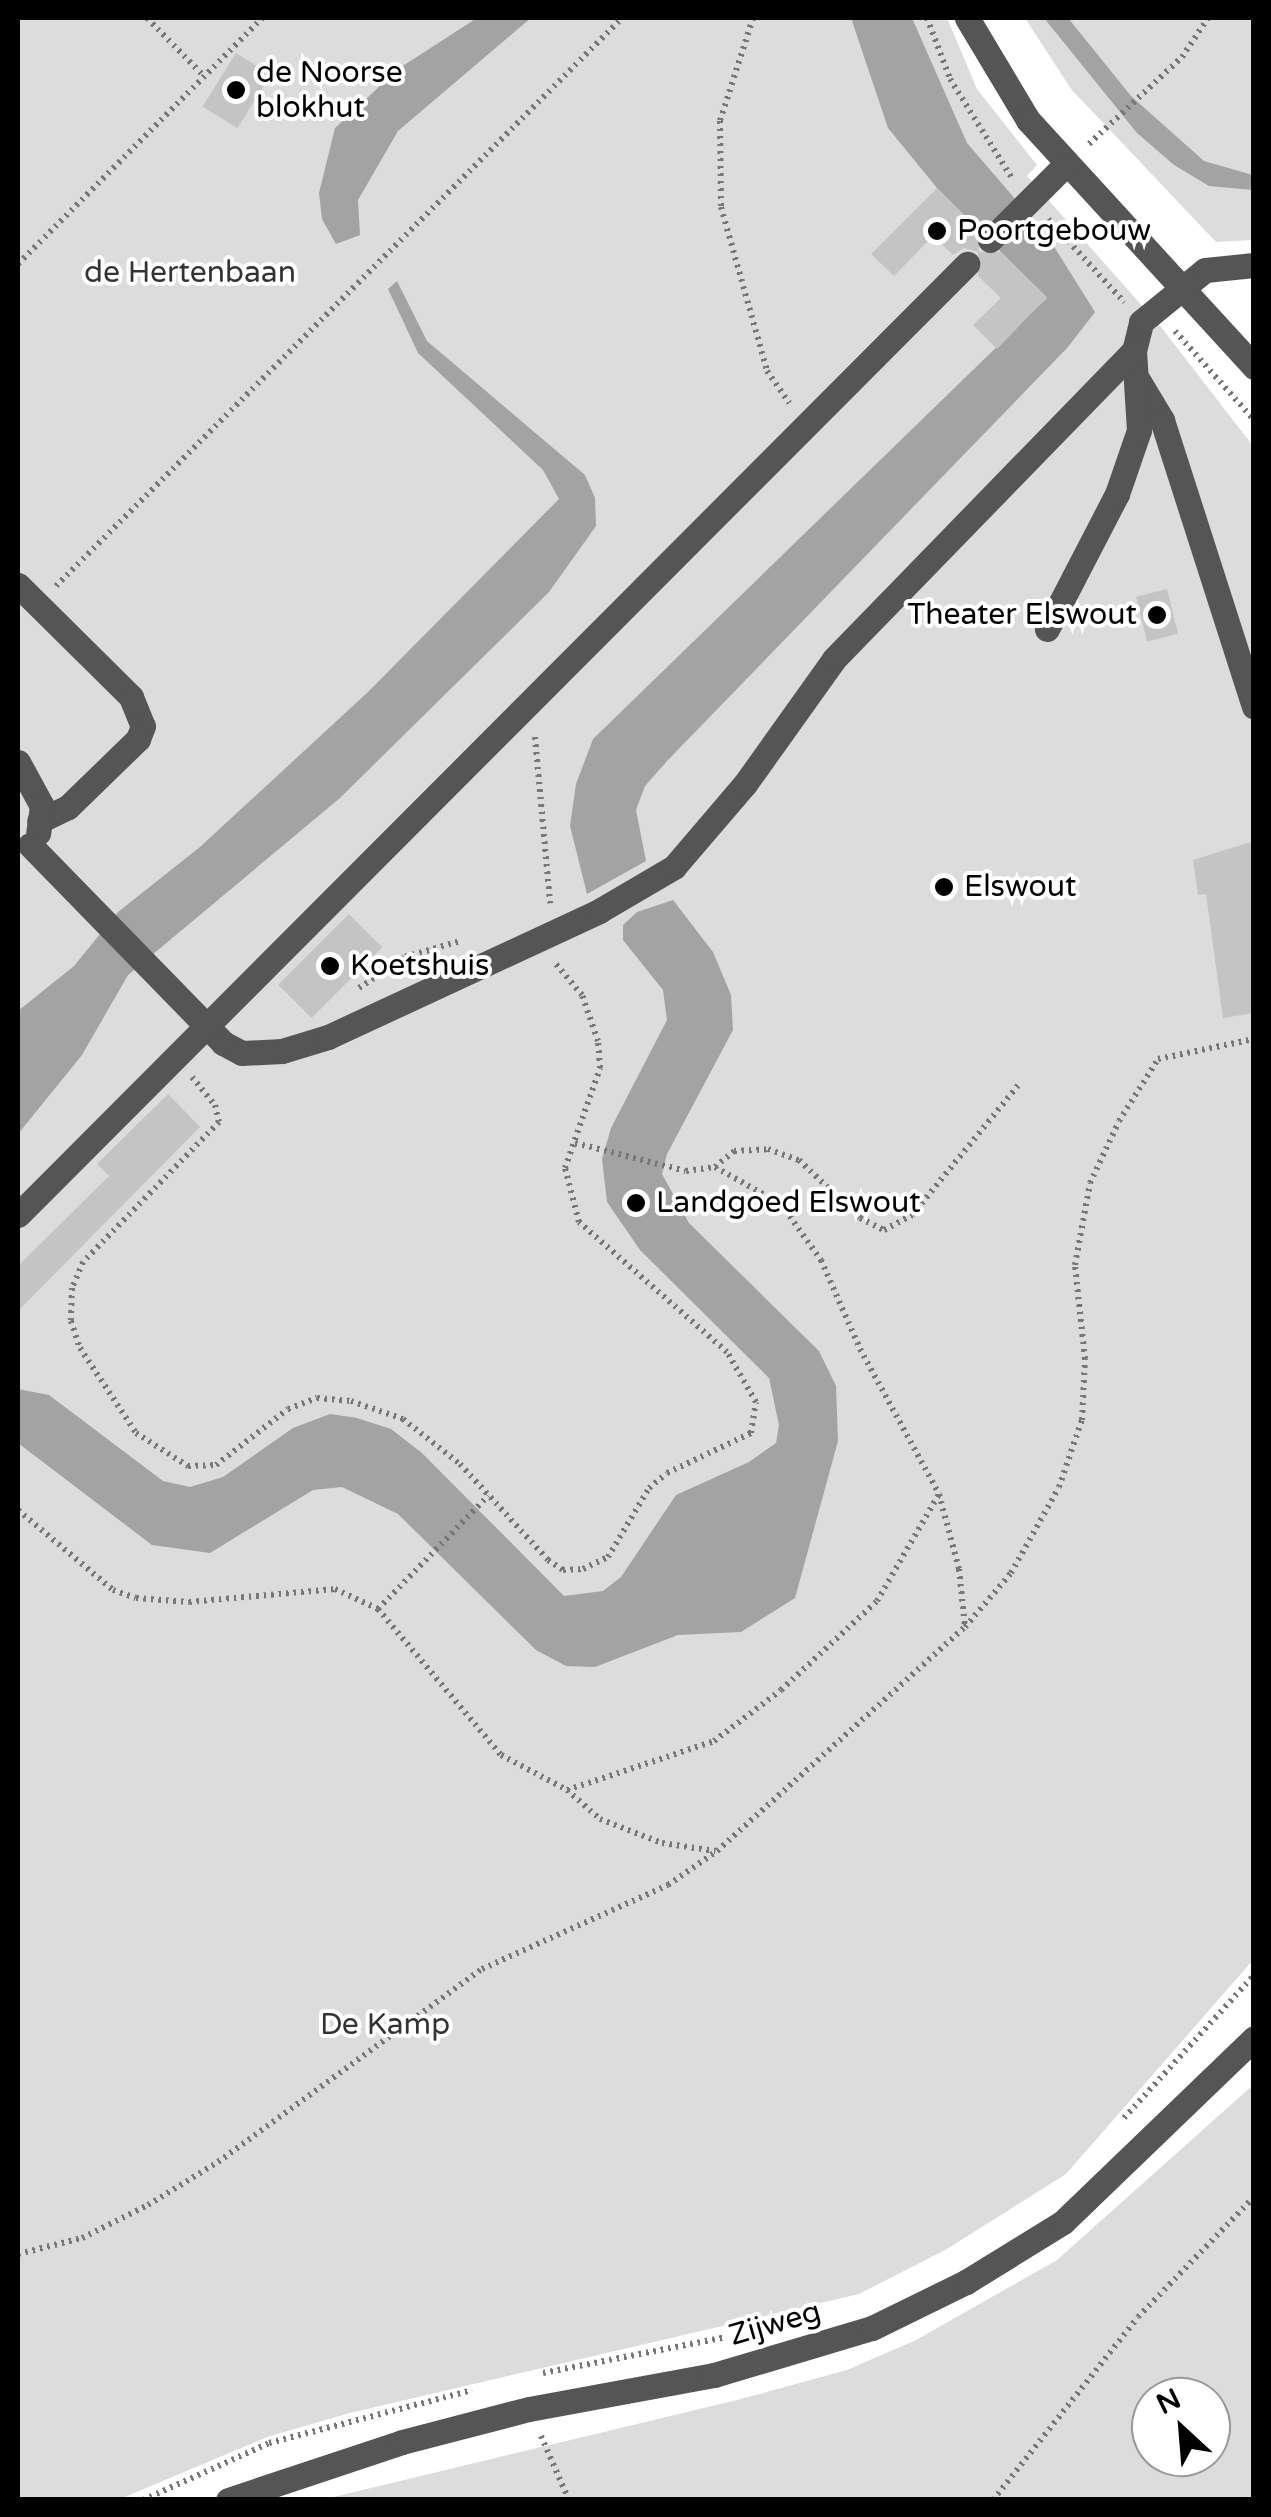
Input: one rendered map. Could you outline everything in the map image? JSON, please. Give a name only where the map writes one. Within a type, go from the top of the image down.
[{"type":"street","points":[[968,18],[1000,82],[1065,164],[1185,286],[1254,367]]},
{"type":"street","points":[[990,240],[1065,164]]},
{"type":"street","points":[[18,1214],[812,424],[967,264]]},
{"type":"street","points":[[1047,629],[1117,494],[1139,430],[1134,352],[1141,322],[1211,268],[1254,266]]},
{"type":"street","points":[[29,840],[205,1030],[242,1053],[282,1052],[328,1037],[553,932],[674,867],[745,784],[834,659],[1134,352]]},
{"type":"street","points":[[1138,380],[1162,420],[1210,558],[1254,708]]},
{"type":"street","points":[[18,585],[131,696],[144,726],[138,740],[29,840]]},
{"type":"street","points":[[18,762],[42,806],[29,840]]},
{"type":"street","name":"Zijweg","points":[[228,2500],[402,2442],[530,2409],[714,2375],[872,2328],[966,2282],[1062,2222],[1254,2038]]},
{"type":"path","points":[[147,18],[204,76]]},
{"type":"path","points":[[18,264],[262,18]]},
{"type":"path","points":[[37,604],[622,18]]},
{"type":"path","points":[[753,18],[720,122],[721,207],[767,371],[782,397],[812,424]]},
{"type":"path","points":[[1065,164],[1182,57],[1208,18]]},
{"type":"path","points":[[1168,324],[1254,420]]},
{"type":"path","points":[[529,706],[553,932],[566,972]]},
{"type":"path","points":[[18,2254],[82,2238],[148,2205],[218,2162],[482,1969],[668,1885],[717,1851],[965,1627],[1011,1572],[1059,1488],[1082,1420],[1085,1358],[1075,1264],[1090,1183],[1119,1121],[1158,1059],[1254,1039]]},
{"type":"path","points":[[175,1058],[215,1105],[219,1122],[84,1262],[72,1288],[71,1321],[106,1395],[136,1433],[188,1466],[216,1464],[236,1454],[288,1409],[317,1398],[351,1401],[403,1419],[460,1464],[548,1560],[564,1570],[583,1569],[608,1557],[649,1488],[666,1472],[730,1446],[752,1432],[757,1420],[747,1376],[727,1352],[578,1222],[566,1168],[575,1143],[670,1168],[715,1167],[781,1204],[802,1229],[939,1494],[959,1569],[965,1627]]},
{"type":"path","points":[[715,1167],[734,1150],[752,1148],[799,1160],[860,1218],[884,1230],[912,1215],[1021,1082]]},
{"type":"path","points":[[566,1790],[714,1740],[782,1690],[877,1600],[939,1494]]},
{"type":"path","points":[[378,1609],[488,1496]]},
{"type":"path","points":[[18,1510],[113,1590],[136,1598],[189,1602],[335,1589],[378,1609],[501,1755],[566,1790],[616,1825],[662,1843],[717,1851]]},
{"type":"path","points":[[1121,2121],[1254,1974]]},
{"type":"path","points":[[993,2500],[1138,2317],[1254,2197]]},
{"type":"path","points":[[532,2376],[732,2336]]},
{"type":"path","points":[[143,2500],[269,2443],[482,2387]]},
{"type":"path","points":[[536,2424],[568,2500]]},
{"type":"green space","name":"Landgoed Elswout","points":[[18,18],[947,18],[977,89],[1037,165],[1027,176],[1161,327],[1253,446],[1253,1960],[1066,2174],[947,2249],[859,2294],[350,2413],[267,2437],[120,2499],[18,2499]]},
{"type":"green space","points":[[1025,18],[1253,18],[1253,240],[1216,242],[1071,89]]},
{"type":"green space","points":[[1253,2085],[1253,2499],[325,2499],[737,2400],[847,2370],[916,2340],[1057,2260]]},
{"type":"shaded area","points":[[477,18],[531,18],[398,131],[358,200],[360,235],[336,244],[322,219],[319,193],[335,128],[398,69]]},
{"type":"shaded area","points":[[851,18],[912,18],[967,143],[1048,237],[1095,312],[1068,347],[645,786],[636,810],[646,861],[587,894],[570,826],[576,784],[593,739],[1047,298],[937,188],[888,128]]},
{"type":"shaded area","points":[[1044,18],[1068,18],[1131,96],[1204,161],[1253,175],[1253,190],[1209,186],[1174,165],[1137,133]]},
{"type":"shaded area","points":[[397,281],[427,341],[585,475],[595,498],[596,526],[549,592],[340,798],[128,975],[82,1055],[18,1134],[18,1011],[74,966],[118,912],[200,847],[368,692],[559,499],[543,470],[418,353],[388,289]]},
{"type":"shaded area","points":[[673,900],[713,952],[731,995],[733,1030],[667,1154],[662,1174],[689,1223],[819,1351],[836,1386],[838,1441],[795,1598],[741,1632],[678,1635],[595,1667],[566,1666],[536,1650],[398,1514],[342,1487],[313,1490],[210,1553],[152,1545],[18,1443],[18,1389],[49,1395],[163,1481],[190,1487],[223,1477],[293,1428],[330,1414],[357,1418],[391,1429],[422,1453],[564,1596],[603,1591],[621,1577],[676,1495],[749,1462],[776,1443],[779,1425],[769,1378],[640,1250],[607,1202],[602,1159],[611,1128],[667,1020],[663,990],[623,940],[623,925],[637,912]]},
{"type":"building","name":"de Noorse blokhut","points":[[236,53],[271,75],[237,128],[203,106]]},
{"type":"building","points":[[937,188],[978,229],[979,252],[1001,252],[1047,297],[997,349],[973,325],[1001,298],[978,276],[978,252],[964,248],[953,255],[933,236],[894,276],[871,254]]},
{"type":"building","name":"Theater Elswout","points":[[1167,589],[1178,634],[1147,641],[1136,597]]},
{"type":"building","points":[[1254,841],[1254,1013],[1223,1018],[1206,894],[1198,895],[1193,860]]},
{"type":"building","name":"Koetshuis","points":[[349,914],[382,947],[312,1018],[278,985]]},
{"type":"building","points":[[168,1094],[200,1127],[18,1311],[18,1266],[109,1176],[97,1164]]},
{"type":"place","name":"de Noorse blokhut","points":[[236,90]]},
{"type":"place","name":"Poortgebouw","points":[[937,231]]},
{"type":"place","name":"Theater Elswout","points":[[1157,615]]},
{"type":"place","name":"Elswout","points":[[944,887]]},
{"type":"place","name":"Koetshuis","points":[[330,966]]},
{"type":"place","name":"Landgoed Elswout","points":[[636,1203]]},
{"type":"park label","name":"de Hertenbaan","points":[[190,273]]},
{"type":"park label","name":"De Kamp","points":[[385,2025]]}]
